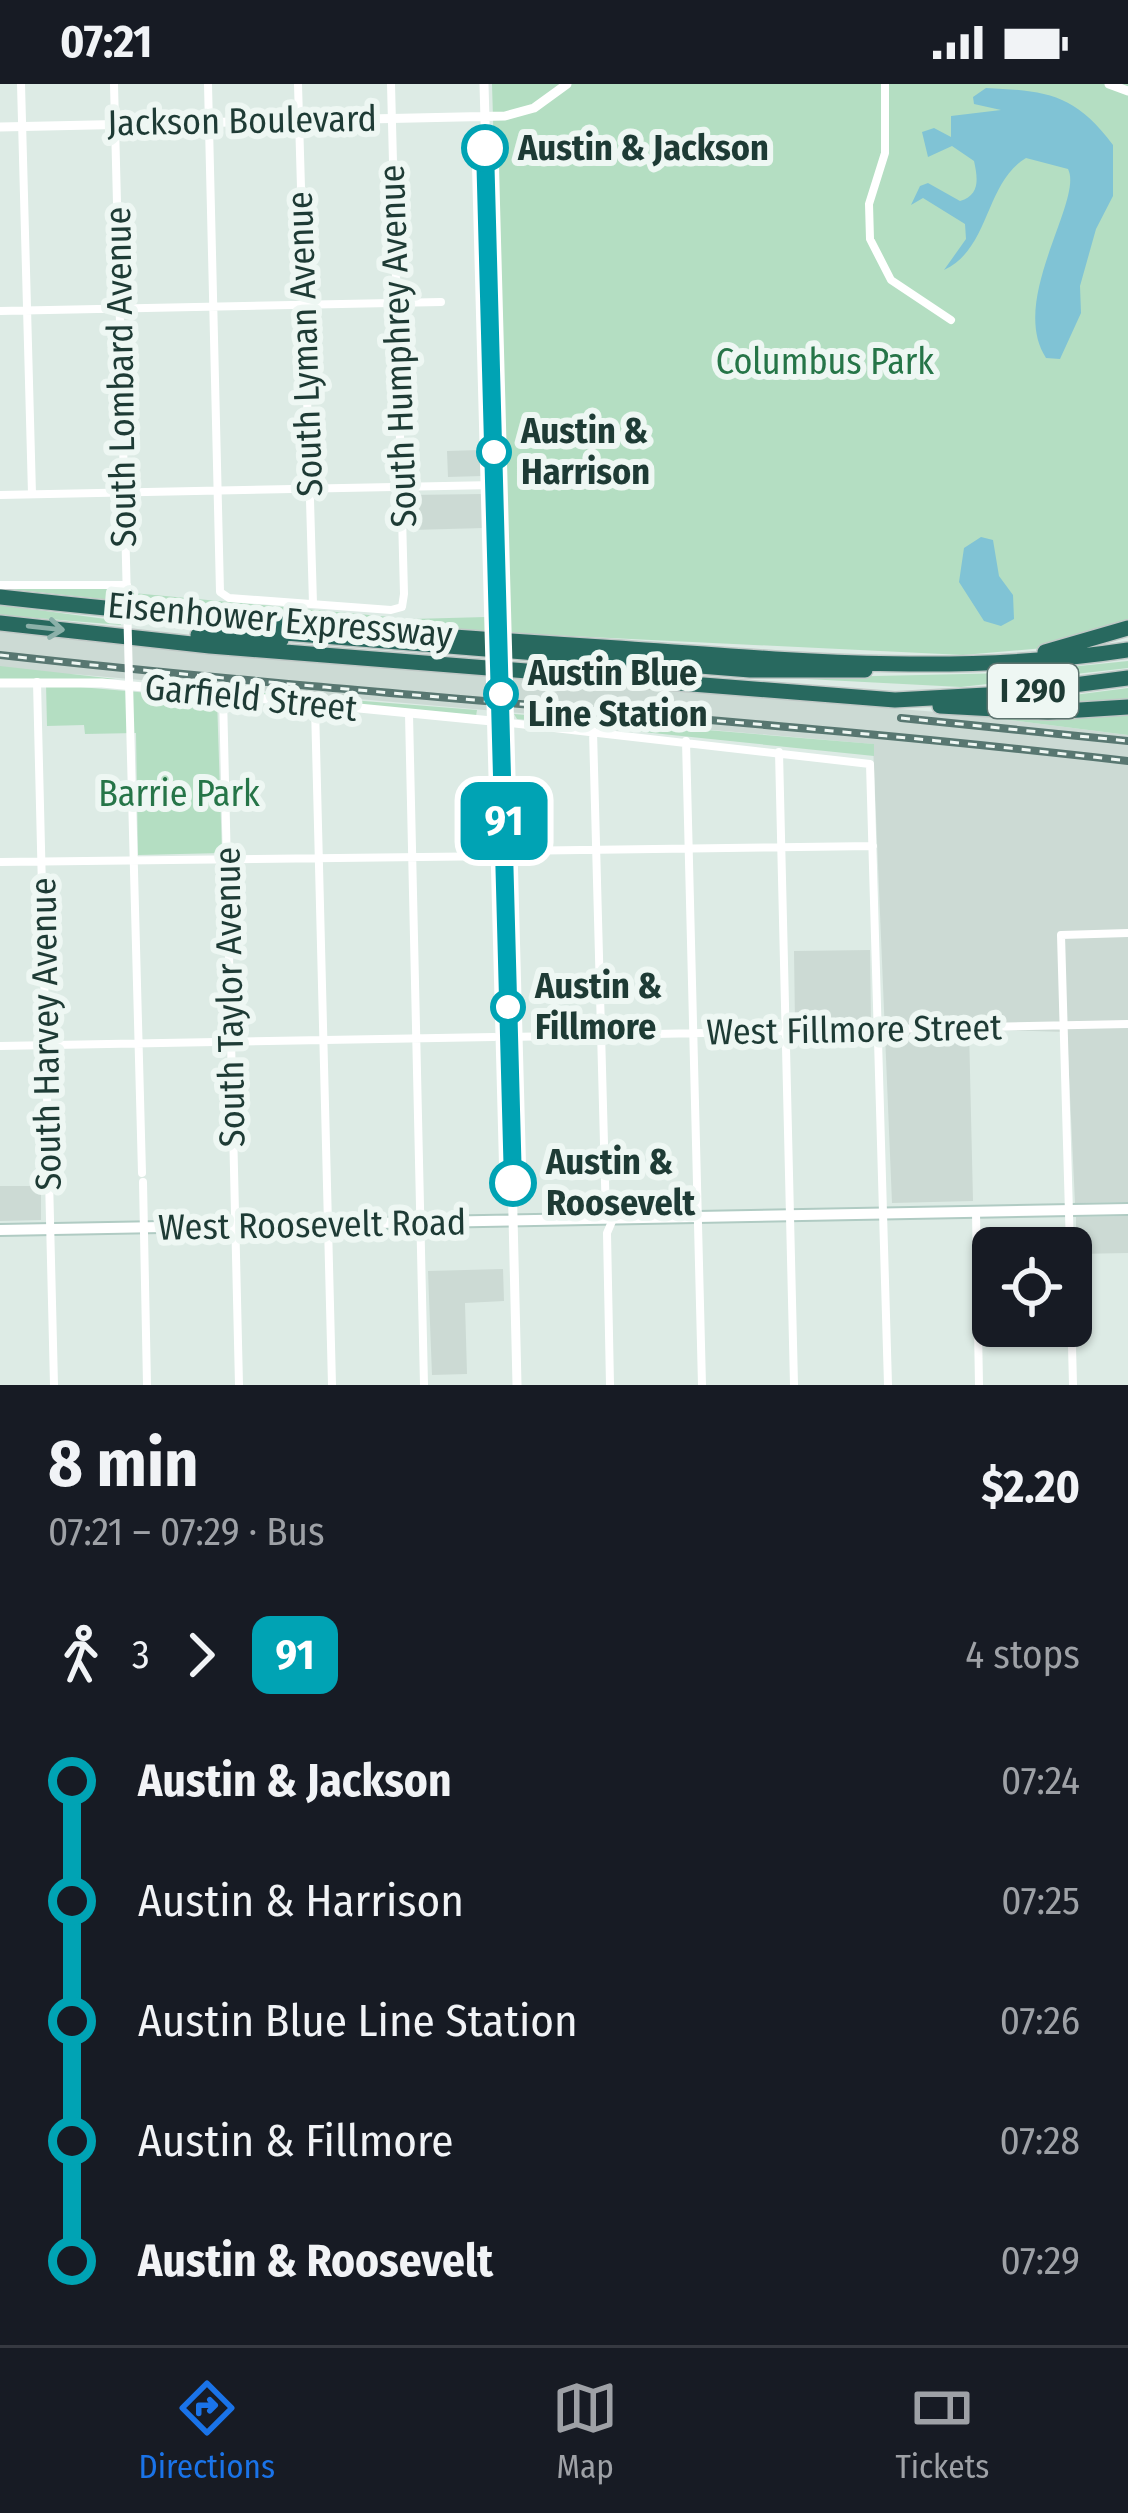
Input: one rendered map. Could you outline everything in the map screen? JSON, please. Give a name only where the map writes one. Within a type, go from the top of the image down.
[{"type":"highway","name":"Eisenhower Expressway","points":[[0,597],[676,652],[1014,662],[1128,650]]},
{"type":"highway","points":[[185,615],[298,635],[937,698]]},
{"type":"highway","name":"Eisenhower Expressway","points":[[0,623],[895,700],[1128,678]]},
{"type":"highway","points":[[1014,662],[1128,628]]},
{"type":"highway","points":[[93,634],[170,633],[769,670],[980,670],[1053,661]]},
{"type":"highway","points":[[895,700],[1014,712],[1128,707]]},
{"type":"main road","name":"West Roosevelt Road","points":[[0,1230],[1128,1209]]},
{"type":"street","points":[[21,84],[32,494]]},
{"type":"street","name":"South Lombard Avenue","points":[[114,84],[147,1385]]},
{"type":"street","points":[[208,84],[222,596],[313,605]]},
{"type":"street","name":"South Lyman Avenue","points":[[298,84],[313,605]]},
{"type":"street","name":"South Humphrey Avenue","points":[[313,605],[402,607],[391,84]]},
{"type":"street","points":[[484,84],[517,1385]]},
{"type":"street","name":"Jackson Boulevard","points":[[0,127],[484,117],[528,110],[567,84]]},
{"type":"street","points":[[885,84],[886,153],[869,204],[870,239],[891,280],[951,320]]},
{"type":"street","points":[[1109,84],[1128,91]]},
{"type":"street","points":[[0,311],[441,302]]},
{"type":"street","points":[[0,495],[495,485]]},
{"type":"street","points":[[0,585],[127,585]]},
{"type":"street","name":"South Harvey Avenue","points":[[37,682],[54,1385]]},
{"type":"street","name":"Garfield Street","points":[[0,683],[129,683],[315,706],[501,718]]},
{"type":"street","name":"South Taylor Avenue","points":[[223,696],[239,1385]]},
{"type":"street","points":[[315,706],[332,1385]]},
{"type":"street","points":[[409,714],[424,1385]]},
{"type":"street","points":[[501,718],[871,764],[888,1385]]},
{"type":"street","points":[[593,731],[610,1385]]},
{"type":"street","points":[[686,741],[702,1385]]},
{"type":"street","points":[[779,752],[794,1385]]},
{"type":"street","points":[[0,862],[873,846]]},
{"type":"street","points":[[1069,1227],[1061,935],[1128,933]]},
{"type":"street","name":"West Fillmore Street","points":[[509,1037],[1128,1024]]},
{"type":"street","points":[[0,1046],[494,1037]]},
{"type":"street","points":[[976,1212],[979,1385]]},
{"type":"street","points":[[1072,1347],[1072,1385]]},
{"type":"shaded area","points":[[481,450],[482,476],[448,477],[447,451]]},
{"type":"shaded area","points":[[483,494],[484,528],[411,530],[410,495]]},
{"type":"shaded area","points":[[0,631],[196,653],[962,714],[1128,735],[1128,1202],[1075,1203],[1067,1032],[969,1029],[973,1201],[892,1203],[873,744],[73,674],[0,675]]},
{"type":"shaded area","points":[[870,950],[871,1022],[795,1023],[794,951]]},
{"type":"shaded area","points":[[0,1186],[41,1186],[41,1220],[0,1221]]},
{"type":"shaded area","points":[[1128,1216],[1128,1253],[1092,1254],[1092,1227],[1076,1227],[1076,1217]]},
{"type":"shaded area","points":[[503,1269],[504,1301],[465,1303],[467,1374],[432,1375],[428,1271]]},
{"type":"green space","name":"Columbus Park","points":[[492,84],[1128,84],[1128,623],[1067,646],[963,655],[508,633]]},
{"type":"green space","points":[[0,588],[113,588],[121,592],[121,601]]},
{"type":"green space","points":[[133,593],[412,619],[486,617],[486,631],[133,602]]},
{"type":"green space","points":[[0,605],[121,621],[121,625],[0,615]]},
{"type":"green space","points":[[1128,661],[1128,668],[961,687],[787,678],[1010,673]]},
{"type":"green space","points":[[0,666],[116,679],[0,679]]},
{"type":"green space","points":[[140,683],[477,710],[476,716]]},
{"type":"green space","name":"Barrie Park","points":[[46,684],[217,699],[222,853],[138,855],[136,733],[85,734],[84,725],[47,726]]},
{"type":"green space","points":[[1128,688],[1128,703],[997,705]]},
{"type":"green space","points":[[1128,713],[1128,735],[962,714]]},
{"type":"green space","points":[[514,714],[874,744],[874,756],[517,719]]},
{"type":"water","points":[[986,88],[1057,98],[1085,115],[1113,145],[1113,196],[1096,229],[1080,286],[1081,313],[1060,359],[1046,358],[1037,334],[1036,308],[1066,203],[1068,169],[1026,158],[1002,183],[970,247],[944,270],[966,239],[965,224],[923,198],[911,205],[920,186],[928,183],[960,201],[974,190],[974,161],[952,146],[928,157],[922,132],[934,128],[951,137],[951,116],[1001,110],[974,104],[973,97]]},
{"type":"water","points":[[981,537],[993,540],[999,576],[1013,595],[1014,619],[1001,626],[984,621],[959,582],[964,548]]},
{"type":"railway","points":[[0,655],[1128,761]]},
{"type":"railway","points":[[901,718],[1128,741]]},
{"type":"bus line","name":"91","points":[[485,148],[513,1183]]},
{"type":"place","name":"Austin & Jackson","points":[[485,148]]},
{"type":"place","name":"Austin & Harrison","points":[[494,452]]},
{"type":"place","name":"Austin Blue Line Station","points":[[501,694]]},
{"type":"place","name":"Austin & Fillmore","points":[[508,1007]]},
{"type":"place","name":"Austin & Roosevelt","points":[[513,1183]]}]
